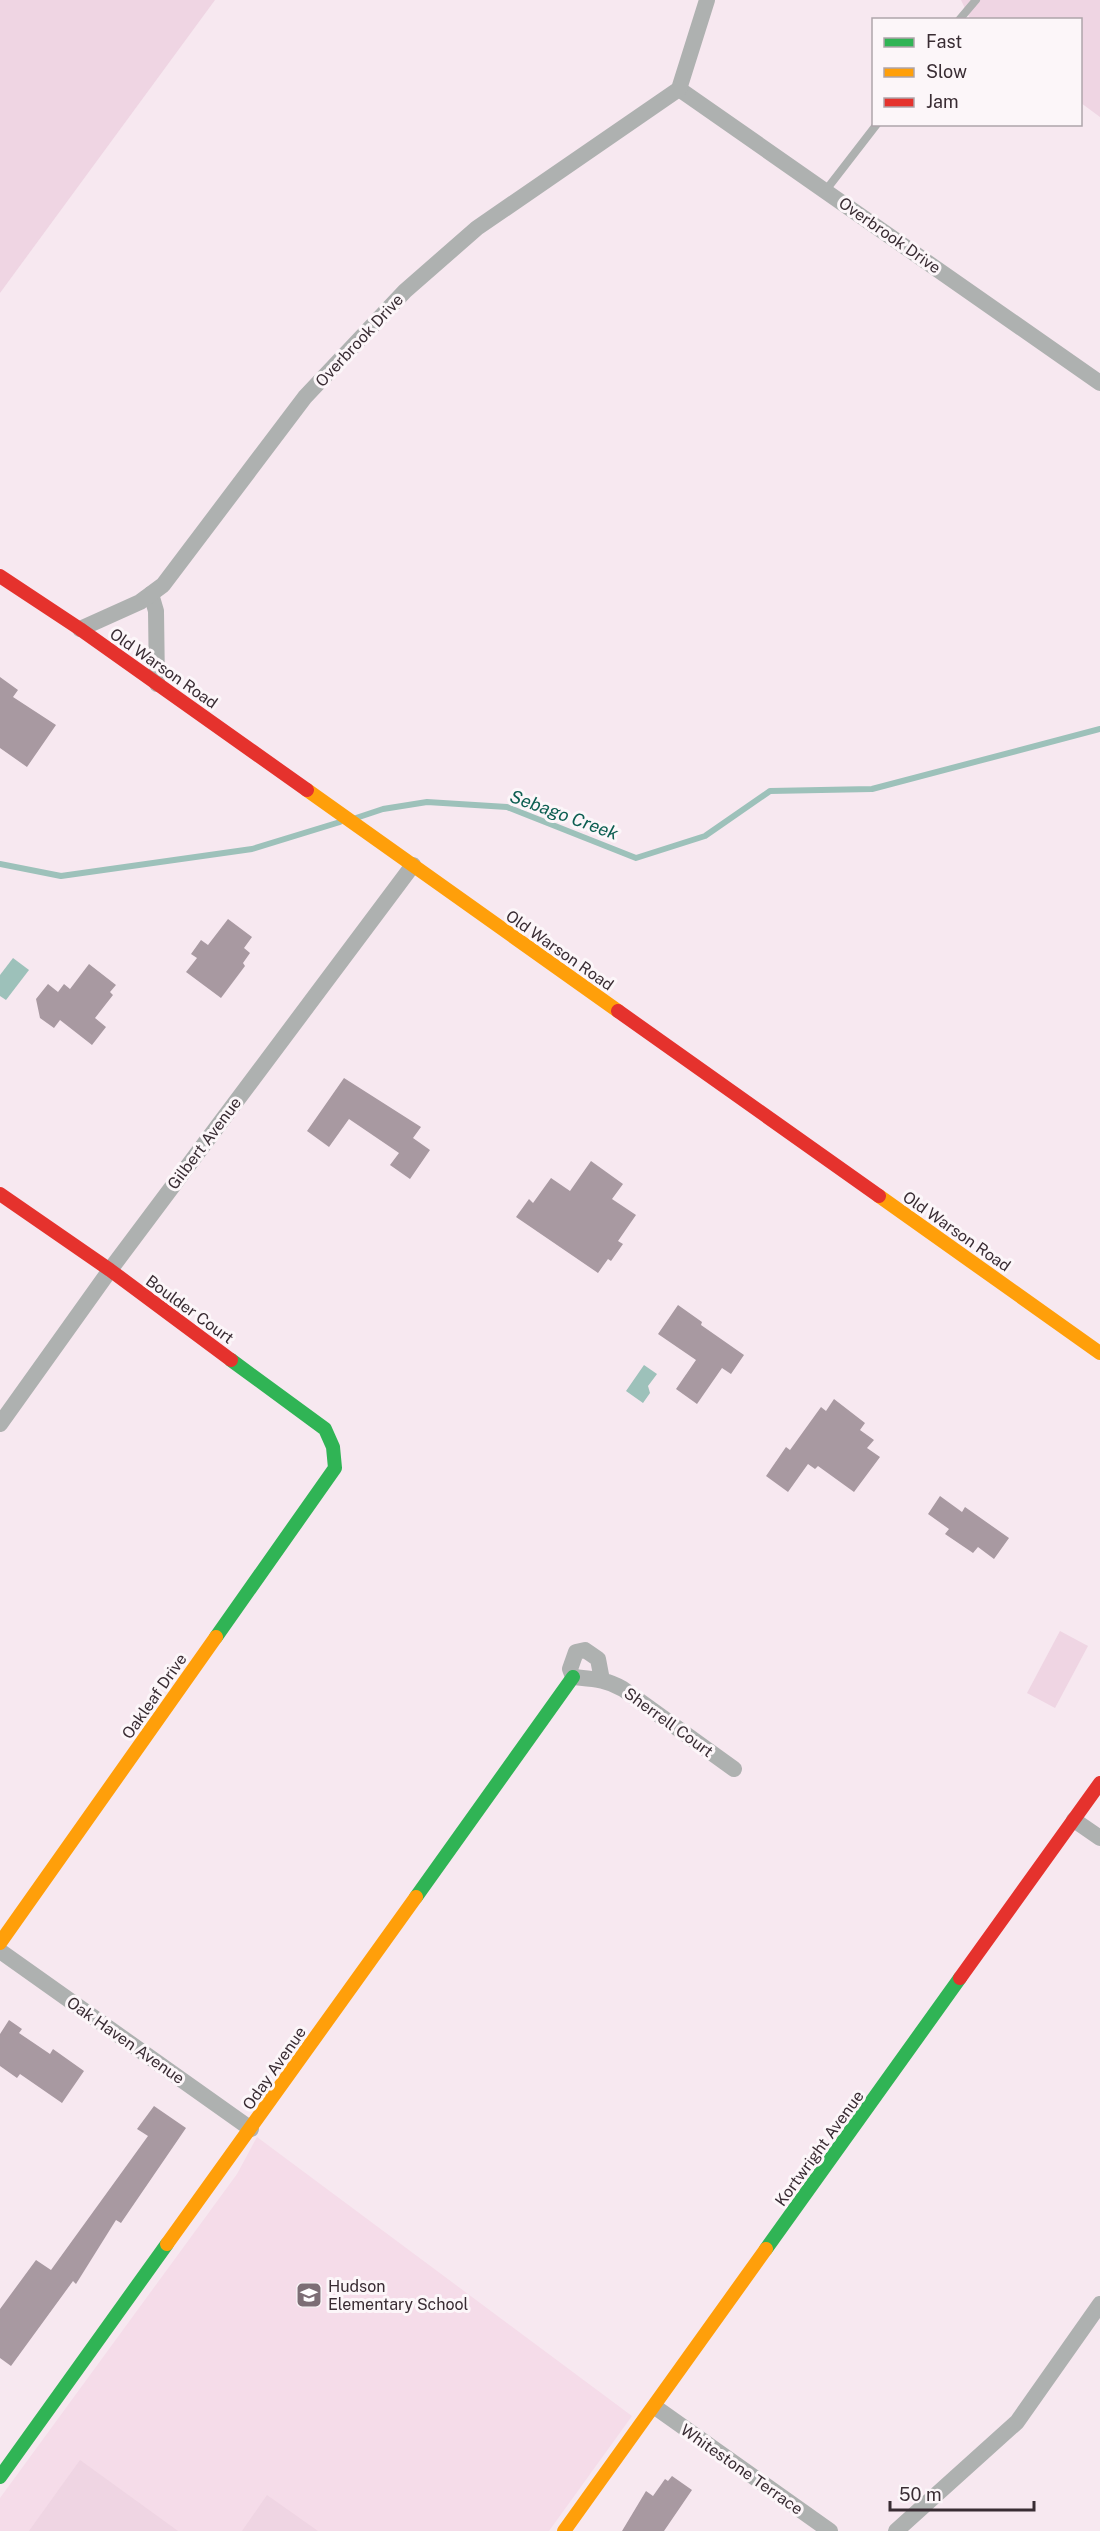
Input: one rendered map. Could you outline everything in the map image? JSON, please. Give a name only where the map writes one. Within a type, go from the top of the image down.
[{"type":"street","points":[[679,89],[707,0]]},
{"type":"street","name":"Overbrook Drive","points":[[80,629],[151,594],[163,585],[305,397],[405,291],[477,228],[679,89],[1100,383]]},
{"type":"street","name":"Old Warson Road","points":[[0,576],[158,684],[1100,1353]]},
{"type":"street","points":[[151,594],[156,611],[158,684]]},
{"type":"street","name":"Gilbert Avenue","points":[[0,1424],[110,1270],[412,865]]},
{"type":"street","name":"Boulder Court","points":[[0,1194],[110,1270],[325,1429],[333,1447],[335,1468]]},
{"type":"street","name":"Oakleaf Drive","points":[[0,1943],[335,1468]]},
{"type":"street","points":[[573,1677],[570,1669],[576,1652],[585,1650],[598,1659],[602,1680]]},
{"type":"street","name":"Sherrell Court","points":[[573,1677],[602,1680],[623,1689],[734,1769]]},
{"type":"street","name":"Oday Avenue","points":[[0,2477],[573,1677]]},
{"type":"street","name":"Kortwright Avenue","points":[[564,2531],[1100,1783]]},
{"type":"street","points":[[1074,1820],[1100,1838]]},
{"type":"street","name":"Oak Haven Avenue","points":[[0,1951],[251,2129]]},
{"type":"street","points":[[896,2531],[1017,2422],[1100,2304]]},
{"type":"street","name":"Whitestone Terrace","points":[[655,2407],[830,2531]]},
{"type":"lane","points":[[961,18],[976,0]]},
{"type":"lane","points":[[826,190],[875,126]]},
{"type":"shaded area","points":[[0,0],[215,0],[0,293]]},
{"type":"shaded area","points":[[961,0],[1100,0],[1100,117],[1082,104],[1082,18],[970,18]]},
{"type":"shaded area","points":[[13,958],[29,970],[6,1000],[0,996],[0,975]]},
{"type":"shaded area","points":[[644,1365],[657,1374],[648,1386],[650,1393],[643,1403],[626,1391]]},
{"type":"shaded area","points":[[1060,1631],[1088,1646],[1055,1708],[1027,1693]]},
{"type":"shaded area","name":"Hudson Elementary School","points":[[257,2137],[632,2416],[549,2531],[0,2531],[0,2498],[237,2174]]},
{"type":"shaded area","points":[[80,2460],[178,2531],[29,2531]]},
{"type":"shaded area","points":[[267,2495],[318,2531],[242,2531]]},
{"type":"building","points":[[0,677],[18,690],[13,697],[56,725],[27,767],[0,748]]},
{"type":"building","points":[[228,919],[252,937],[244,948],[250,953],[243,963],[245,966],[221,998],[186,972],[197,958],[191,954],[201,940],[208,945]]},
{"type":"building","points":[[89,964],[116,985],[110,992],[113,995],[95,1018],[106,1027],[92,1045],[60,1020],[54,1028],[40,1018],[36,999],[48,984],[58,992],[64,984],[70,989]]},
{"type":"building","points":[[344,1078],[421,1127],[413,1138],[430,1150],[410,1179],[390,1165],[399,1153],[349,1119],[329,1147],[307,1131]]},
{"type":"building","points":[[591,1161],[623,1184],[612,1199],[636,1215],[618,1241],[623,1244],[611,1261],[608,1259],[598,1273],[516,1217],[529,1199],[533,1203],[551,1178],[570,1191]]},
{"type":"building","points":[[678,1305],[702,1322],[701,1325],[744,1355],[731,1374],[722,1368],[697,1404],[676,1389],[696,1360],[658,1334]]},
{"type":"building","points":[[834,1399],[865,1423],[860,1430],[874,1440],[867,1448],[880,1457],[854,1492],[818,1466],[815,1469],[808,1464],[788,1492],[766,1476],[786,1447],[790,1450],[821,1407],[826,1411]]},
{"type":"building","points":[[940,1496],[962,1512],[965,1507],[1009,1538],[994,1559],[978,1547],[973,1553],[945,1534],[949,1529],[928,1514]]},
{"type":"building","points":[[9,2020],[22,2029],[19,2033],[50,2054],[53,2049],[84,2071],[62,2103],[20,2074],[17,2078],[0,2066],[0,2034]]},
{"type":"building","points":[[154,2106],[186,2128],[121,2223],[116,2220],[76,2284],[73,2281],[11,2366],[0,2358],[0,2309],[36,2260],[51,2270],[148,2136],[137,2129]]},
{"type":"building","points":[[672,2476],[692,2490],[664,2531],[622,2531],[646,2491],[653,2496],[665,2479],[668,2481]]},
{"type":"waterway","name":"Sebago Creek","points":[[356,818],[383,809],[427,802],[507,807],[636,858],[705,836],[770,791],[872,789],[1100,729]]},
{"type":"waterway","name":"Sebago Creek","points":[[0,864],[61,876],[252,849],[340,822]]},
{"type":"traffic: fast","points":[[216,1637],[335,1468],[333,1447],[325,1429],[231,1360]]},
{"type":"traffic: fast","points":[[416,1897],[573,1677]]},
{"type":"traffic: fast","points":[[766,2249],[960,1978]]},
{"type":"traffic: fast","points":[[0,2477],[167,2244]]},
{"type":"traffic: slow","points":[[307,790],[618,1011]]},
{"type":"traffic: slow","points":[[879,1196],[1100,1353]]},
{"type":"traffic: slow","points":[[0,1943],[216,1637]]},
{"type":"traffic: slow","points":[[167,2244],[416,1897]]},
{"type":"traffic: slow","points":[[564,2531],[766,2249]]},
{"type":"traffic: jam","points":[[0,576],[80,629],[307,790]]},
{"type":"traffic: jam","points":[[618,1011],[879,1196]]},
{"type":"traffic: jam","points":[[0,1194],[110,1270],[231,1360]]},
{"type":"traffic: jam","points":[[960,1978],[1100,1783]]},
{"type":"place","name":"Hudson Elementary School","points":[[309,2295]]}]
